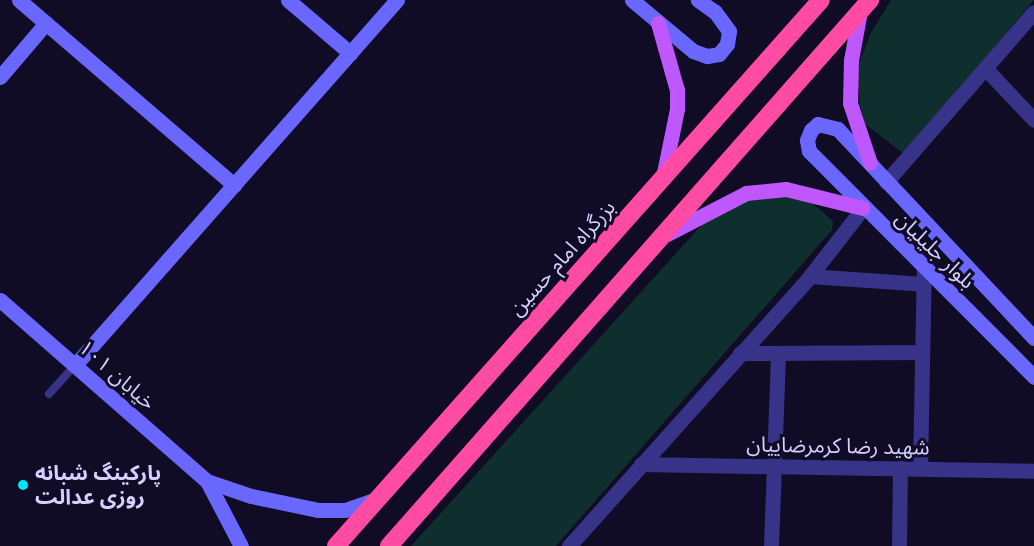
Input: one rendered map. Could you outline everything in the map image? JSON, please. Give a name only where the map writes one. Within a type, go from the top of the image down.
[{"type":"highway","name":"بزرگراه امام حسین","points":[[336,546],[821,0]]},
{"type":"highway","points":[[388,546],[654,242],[865,6]]},
{"type":"main road","points":[[19,0],[234,185]]},
{"type":"main road","points":[[288,0],[350,53]]},
{"type":"main road","points":[[75,365],[397,0]]},
{"type":"main road","points":[[632,0],[693,51],[707,56],[719,54],[727,44],[729,31],[715,12],[698,0]]},
{"type":"main road","points":[[865,6],[851,60],[850,103],[870,163]]},
{"type":"main road","points":[[0,77],[46,23]]},
{"type":"main road","points":[[658,24],[673,64],[677,90],[677,109],[663,179]]},
{"type":"main road","name":"بلوار جلیلیان","points":[[1034,338],[838,129],[818,124],[807,140],[809,151],[863,208],[1034,377]]},
{"type":"main road","points":[[654,242],[746,193],[786,189],[863,208]]},
{"type":"main road","name":"خیابان ۱۰۱","points":[[0,300],[207,481]]},
{"type":"main road","points":[[207,481],[251,496],[318,510],[345,510],[377,499]]},
{"type":"main road","points":[[207,481],[241,546]]},
{"type":"street","points":[[886,182],[1034,12]]},
{"type":"street","points":[[985,68],[1034,120]]},
{"type":"street","points":[[569,546],[810,276],[863,208]]},
{"type":"street","points":[[920,469],[924,267]]},
{"type":"street","points":[[810,276],[923,284]]},
{"type":"street","points":[[740,353],[922,352]]},
{"type":"street","points":[[771,546],[772,465],[778,354]]},
{"type":"street","name":"شهید رضا کرمرضاییان","points":[[641,464],[1034,471]]},
{"type":"street","points":[[899,546],[900,468]]},
{"type":"lane","points":[[49,394],[75,365]]},
{"type":"green space","points":[[891,0],[1034,0],[904,154],[865,124],[860,106],[857,69],[871,33]]},
{"type":"green space","points":[[803,195],[833,221],[832,230],[556,546],[411,546],[708,218],[754,196]]},
{"type":"place","name":"پارکینگ شبانه روزی عدالت","points":[[23,485]]}]
